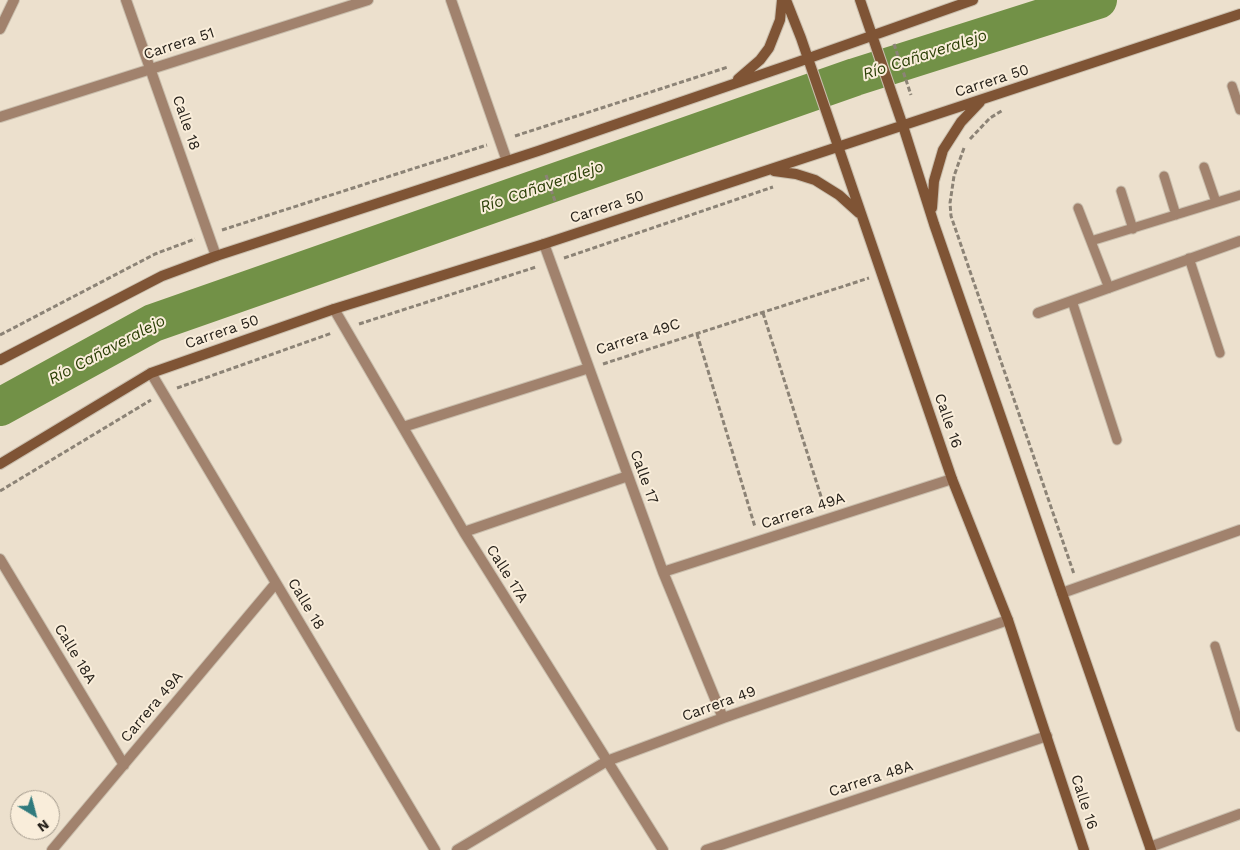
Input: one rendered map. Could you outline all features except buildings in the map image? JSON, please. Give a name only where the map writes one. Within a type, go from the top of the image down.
[{"type":"main road","name":"Calle 16","points":[[784,0],[808,58],[952,479],[1008,620],[1084,850]]},
{"type":"main road","points":[[723,86],[749,70],[769,48],[780,20],[784,0]]},
{"type":"main road","points":[[860,0],[896,104],[934,224],[1150,849]]},
{"type":"main road","points":[[0,360],[162,276],[216,256],[507,161],[973,0]]},
{"type":"main road","name":"Carrera 50","points":[[0,464],[151,373],[334,309],[544,244],[1240,14]]},
{"type":"main road","points":[[934,224],[933,192],[936,170],[943,150],[961,122],[984,99]]},
{"type":"main road","points":[[768,171],[796,174],[814,180],[839,195],[860,214]]},
{"type":"street","points":[[0,29],[14,0]]},
{"type":"street","name":"Calle 18","points":[[126,0],[216,256]]},
{"type":"street","name":"Carrera 51","points":[[0,117],[368,0]]},
{"type":"street","points":[[451,0],[507,161]]},
{"type":"street","points":[[1038,313],[1240,241]]},
{"type":"street","name":"Calle 17","points":[[544,244],[663,572],[723,718]]},
{"type":"street","name":"Calle 17A","points":[[334,309],[464,532],[663,850]]},
{"type":"street","name":"Carrera 49C","points":[[403,427],[589,368]]},
{"type":"street","name":"Calle 18","points":[[151,373],[435,850]]},
{"type":"street","points":[[464,532],[628,476]]},
{"type":"street","name":"Carrera 49A","points":[[663,572],[952,479]]},
{"type":"street","points":[[1062,593],[1240,530]]},
{"type":"street","name":"Calle 18A","points":[[0,559],[124,765]]},
{"type":"street","name":"Carrera 49A","points":[[52,850],[276,583]]},
{"type":"street","name":"Carrera 49","points":[[456,850],[607,761],[723,718],[1008,620]]},
{"type":"street","name":"Carrera 48A","points":[[706,850],[1046,736]]},
{"type":"street","points":[[1150,849],[1240,814]]},
{"type":"lane","points":[[1232,86],[1240,110]]},
{"type":"lane","points":[[1204,167],[1216,202]]},
{"type":"lane","points":[[1164,176],[1176,215]]},
{"type":"lane","points":[[1121,191],[1132,229]]},
{"type":"lane","points":[[1091,242],[1240,195]]},
{"type":"lane","points":[[1078,208],[1109,288]]},
{"type":"lane","points":[[1189,258],[1220,353]]},
{"type":"lane","points":[[1072,301],[1117,440]]},
{"type":"lane","points":[[1215,646],[1240,727]]},
{"type":"path","points":[[894,40],[912,98]]},
{"type":"path","points":[[0,335],[156,254],[209,234],[729,67],[734,63]]},
{"type":"path","points":[[1002,110],[980,128],[964,150],[952,182],[951,216],[1078,587]]},
{"type":"path","points":[[546,175],[555,201]]},
{"type":"path","points":[[0,491],[163,393],[346,328],[550,263],[772,188],[781,187]]},
{"type":"path","name":"Carrera 49C","points":[[589,368],[881,274]]},
{"type":"path","points":[[762,313],[828,519]]},
{"type":"path","points":[[696,334],[759,541]]},
{"type":"waterway","name":"Río Cañaveralejo","points":[[0,407],[153,323],[855,77],[1098,0]]}]
